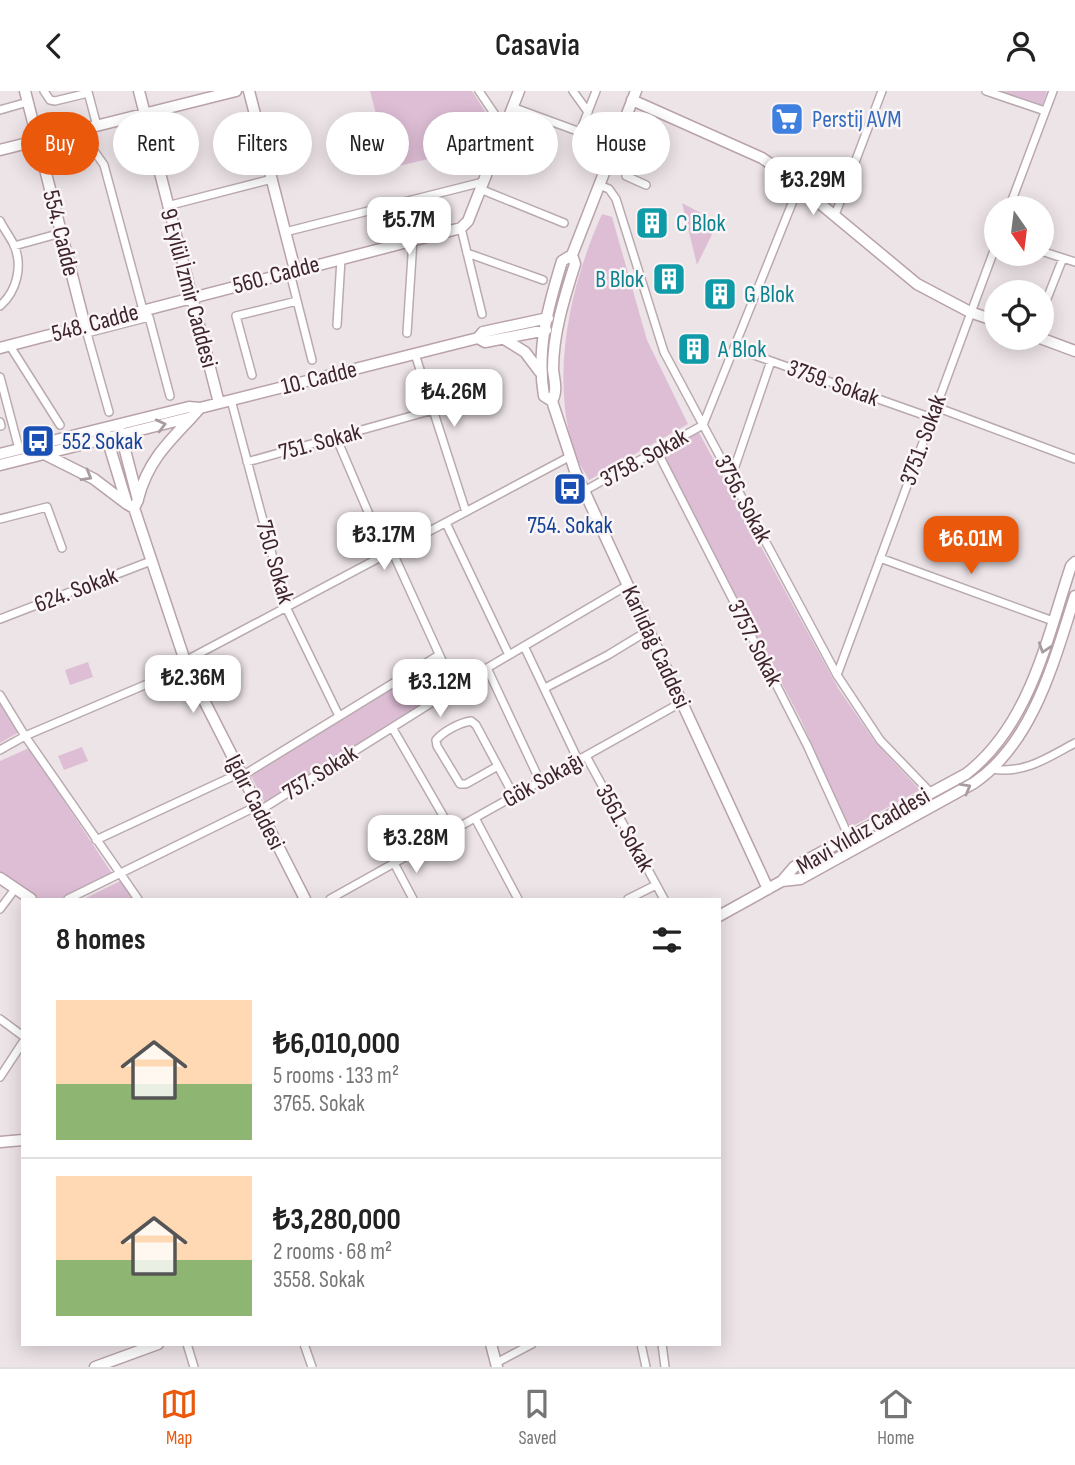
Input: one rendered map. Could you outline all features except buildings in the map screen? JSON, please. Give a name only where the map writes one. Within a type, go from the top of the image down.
[{"type":"main road","name":"554. Cadde","points":[[25,91],[30,112]]},
{"type":"main road","name":"9 Eylül İzmir Caddesi","points":[[139,91],[144,112]]},
{"type":"main road","points":[[152,112],[236,91]]},
{"type":"main road","points":[[249,91],[285,232],[292,272]]},
{"type":"main road","points":[[510,112],[519,91]]},
{"type":"main road","points":[[634,95],[762,158],[917,284],[984,316]]},
{"type":"main road","name":"Karlıdağ Caddesi","points":[[634,95],[572,255],[562,261],[543,331],[540,372],[544,396],[552,401],[569,457],[584,492],[768,889]]},
{"type":"main road","points":[[0,150],[21,145]]},
{"type":"main road","name":"554. Cadde","points":[[46,175],[86,329]]},
{"type":"main road","name":"9 Eylül İzmir Caddesi","points":[[159,175],[219,403]]},
{"type":"main road","points":[[461,228],[468,221],[486,175]]},
{"type":"main road","name":"560. Cadde","points":[[190,297],[461,228]]},
{"type":"main road","name":"Karlıdağ Caddesi","points":[[552,401],[556,394],[553,371],[557,328],[575,264],[572,255]]},
{"type":"main road","name":"548. Cadde","points":[[5,347],[86,329],[190,297]]},
{"type":"main road","name":"10. Cadde","points":[[119,430],[189,407],[200,408],[478,338],[483,332],[560,315]]},
{"type":"main road","name":"10. Cadde","points":[[478,338],[485,342],[557,328]]},
{"type":"main road","points":[[503,339],[525,352],[540,372]]},
{"type":"main road","points":[[1054,343],[1075,351]]},
{"type":"main road","points":[[43,454],[94,479],[133,504],[143,478],[157,455],[200,408]]},
{"type":"main road","name":"10. Cadde","points":[[0,454],[192,417]]},
{"type":"main road","name":"Iğdır Caddesi","points":[[119,430],[133,504]]},
{"type":"main road","name":"10. Cadde","points":[[0,465],[105,433]]},
{"type":"main road","name":"Iğdır Caddesi","points":[[105,433],[133,504],[186,664],[304,898]]},
{"type":"main road","name":"Mavi Yıldız Caddesi","points":[[782,881],[794,867],[972,769],[996,744],[1023,703],[1071,566],[1075,562]]},
{"type":"main road","name":"Mavi Yıldız Caddesi","points":[[782,881],[800,879],[974,783],[992,769],[1036,707],[1075,596]]},
{"type":"main road","points":[[996,744],[1007,750]]},
{"type":"main road","points":[[0,878],[28,898]]},
{"type":"main road","points":[[721,915],[782,881]]},
{"type":"main road","points":[[0,1142],[21,1140]]},
{"type":"main road","points":[[95,1367],[153,1346]]},
{"type":"main road","points":[[492,1346],[497,1365]]},
{"type":"street","points":[[44,91],[50,100],[55,101],[88,92],[93,112]]},
{"type":"street","points":[[479,91],[493,112]]},
{"type":"street","points":[[573,91],[588,112]]},
{"type":"street","points":[[588,112],[596,91]]},
{"type":"street","points":[[835,215],[882,91]]},
{"type":"street","points":[[986,91],[1045,111]]},
{"type":"street","points":[[1013,196],[1053,91]]},
{"type":"street","points":[[0,110],[28,102]]},
{"type":"street","points":[[512,107],[572,129]]},
{"type":"street","points":[[99,158],[104,165],[143,310]]},
{"type":"street","points":[[626,176],[646,185]]},
{"type":"street","points":[[167,206],[272,179]]},
{"type":"street","name":"3756. Sokak","points":[[599,185],[609,189],[616,199],[664,352],[836,674],[880,740],[931,793]]},
{"type":"street","points":[[285,232],[482,186],[564,223]]},
{"type":"street","points":[[703,425],[799,186]]},
{"type":"street","points":[[0,221],[14,246],[18,264],[16,284],[0,306]]},
{"type":"street","points":[[461,228],[482,314]]},
{"type":"street","points":[[14,246],[61,233]]},
{"type":"street","points":[[407,333],[413,240]]},
{"type":"street","points":[[467,253],[543,280]]},
{"type":"street","points":[[1054,255],[1075,263]]},
{"type":"street","points":[[1054,281],[1063,258]]},
{"type":"street","points":[[337,325],[341,259]]},
{"type":"street","name":"3751. Sokak","points":[[836,674],[988,266]]},
{"type":"street","points":[[292,272],[312,360]]},
{"type":"street","points":[[252,375],[236,316],[297,301]]},
{"type":"street","points":[[109,412],[86,329],[149,317],[170,396]]},
{"type":"street","points":[[5,347],[60,425]]},
{"type":"street","name":"3759. Sokak","points":[[734,348],[932,418]]},
{"type":"street","points":[[415,354],[466,512]]},
{"type":"street","points":[[731,478],[771,361]]},
{"type":"street","points":[[0,377],[19,449]]},
{"type":"street","name":"750. Sokak","points":[[231,400],[286,607],[340,716]]},
{"type":"street","points":[[936,407],[1075,459]]},
{"type":"street","name":"751. Sokak","points":[[247,462],[433,410]]},
{"type":"street","name":"3758. Sokak","points":[[584,492],[703,425]]},
{"type":"street","points":[[336,437],[456,689]]},
{"type":"street","name":"3757. Sokak","points":[[657,451],[797,724],[849,837]]},
{"type":"street","points":[[0,750],[25,736],[186,664],[286,607],[569,457]]},
{"type":"street","points":[[0,519],[47,507],[62,548]]},
{"type":"street","points":[[446,523],[509,655]]},
{"type":"street","points":[[880,558],[1053,621]]},
{"type":"street","name":"624. Sokak","points":[[0,619],[151,561]]},
{"type":"street","name":"757. Sokak","points":[[70,898],[258,808],[393,729],[487,667],[628,585]]},
{"type":"street","points":[[545,688],[649,631]]},
{"type":"street","name":"3561. Sokak","points":[[524,646],[582,758],[663,898]]},
{"type":"street","points":[[96,840],[241,775],[439,655]]},
{"type":"street","points":[[487,667],[540,781]]},
{"type":"street","points":[[0,695],[25,736],[137,898]]},
{"type":"street","name":"Gök Sokağı","points":[[332,898],[682,702]]},
{"type":"street","points":[[498,766],[466,784],[460,784],[436,740],[464,722],[471,721],[475,725],[498,766],[514,796]]},
{"type":"street","points":[[393,729],[452,831]]},
{"type":"street","points":[[992,769],[1017,771],[1034,766],[1075,743]]},
{"type":"street","points":[[475,818],[517,898]]},
{"type":"street","points":[[394,863],[412,898]]},
{"type":"street","points":[[630,898],[656,885]]},
{"type":"street","points":[[0,909],[15,889]]},
{"type":"street","points":[[0,1019],[21,1035]]},
{"type":"street","points":[[0,1077],[21,1045]]},
{"type":"street","points":[[188,1346],[194,1367]]},
{"type":"street","points":[[305,1346],[312,1367]]},
{"type":"street","points":[[497,1365],[529,1346]]},
{"type":"street","points":[[641,1346],[646,1367]]},
{"type":"street","points":[[662,1346],[665,1367]]},
{"type":"shaded area","points":[[370,91],[472,91],[485,112],[423,112],[423,160],[409,164],[409,112],[375,112]]},
{"type":"shaded area","points":[[998,91],[1047,91],[1042,106]]},
{"type":"shaded area","points":[[682,203],[718,222],[697,265]]},
{"type":"shaded area","points":[[602,214],[612,217],[647,340],[688,424],[589,480],[575,455],[567,422],[564,361],[573,300]]},
{"type":"shaded area","points":[[698,431],[838,688],[875,742],[920,790],[849,828],[801,720],[661,452]]},
{"type":"shaded area","points":[[436,661],[449,690],[265,803],[250,774]]},
{"type":"shaded area","points":[[88,662],[93,677],[70,685],[65,670]]},
{"type":"shaded area","points":[[0,701],[19,732],[0,743]]},
{"type":"shaded area","points":[[82,747],[88,761],[64,770],[58,756]]},
{"type":"shaded area","points":[[29,748],[113,875],[65,898],[37,898],[0,872],[0,761]]},
{"type":"shaded area","points":[[120,881],[133,898],[86,898]]},
{"type":"place","name":"Perstij AVM","points":[[787,119]]},
{"type":"place","name":"C Blok","points":[[652,223]]},
{"type":"place","name":"B Blok","points":[[669,279]]},
{"type":"place","name":"G Blok","points":[[720,294]]},
{"type":"place","name":"A Blok","points":[[694,349]]},
{"type":"place","name":"552 Sokak","points":[[38,441]]},
{"type":"place","name":"754. Sokak","points":[[570,489]]}]
